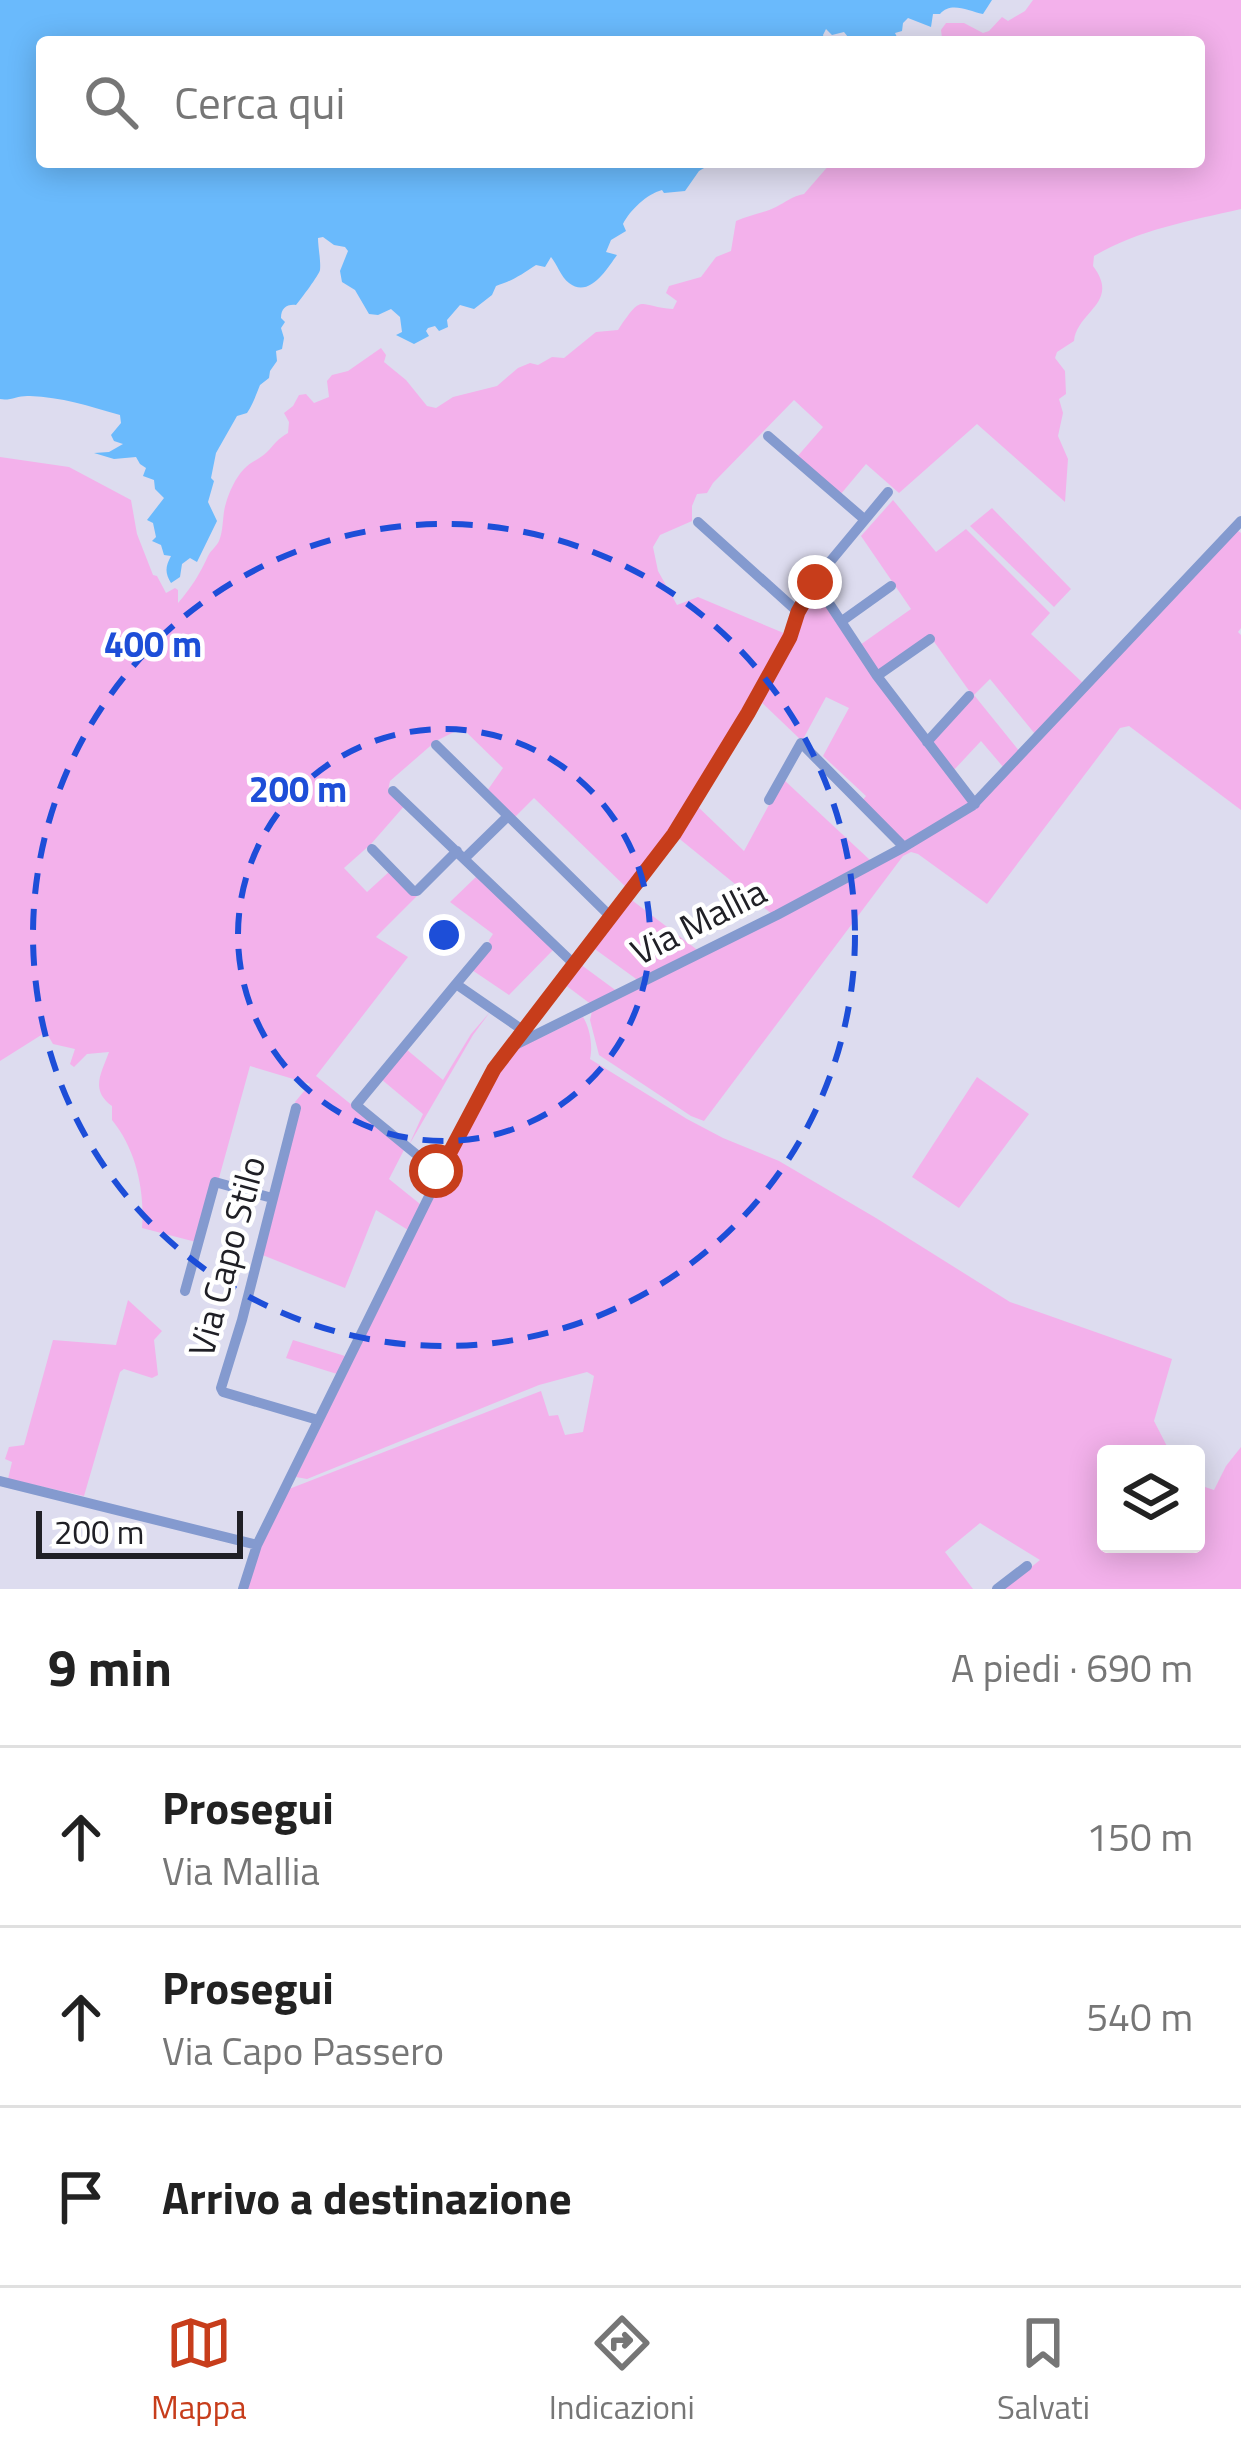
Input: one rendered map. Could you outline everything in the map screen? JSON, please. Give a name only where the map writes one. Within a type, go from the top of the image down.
[{"type":"street","points":[[768,436],[864,519]]},
{"type":"street","points":[[243,1589],[257,1545],[478,1095],[674,834],[748,713],[815,582],[888,492]]},
{"type":"street","points":[[698,522],[798,612]]},
{"type":"street","name":"Via Mallia","points":[[528,1034],[704,953],[975,804],[1240,525]]},
{"type":"street","points":[[815,582],[877,676],[975,804]]},
{"type":"street","points":[[842,620],[891,586]]},
{"type":"street","points":[[877,676],[929,639]]},
{"type":"street","points":[[926,742],[969,696]]},
{"type":"street","points":[[769,800],[801,743],[904,847]]},
{"type":"street","points":[[436,745],[611,917]]},
{"type":"street","points":[[393,791],[574,965]]},
{"type":"street","points":[[372,849],[417,891],[508,816]]},
{"type":"street","points":[[439,1173],[356,1106],[487,946]]},
{"type":"street","points":[[456,984],[528,1034]]},
{"type":"street","name":"Via Capo Stilo","points":[[296,1108],[221,1388],[318,1420]]},
{"type":"street","points":[[185,1292],[215,1182],[272,1198]]},
{"type":"street","points":[[0,1481],[257,1545]]},
{"type":"street","points":[[997,1589],[1027,1566]]},
{"type":"shaded area","points":[[1033,0],[1241,0],[1241,209],[1147,232],[1094,256],[1100,298],[1074,341],[1055,358],[1065,371],[1058,436],[1068,459],[1065,502],[977,424],[899,493],[866,464],[840,495],[796,458],[823,427],[794,400],[707,493],[697,494],[692,521],[660,535],[653,547],[658,571],[677,605],[698,597],[786,634],[713,765],[629,890],[534,798],[514,818],[487,791],[503,768],[462,728],[436,741],[390,781],[388,791],[406,804],[344,868],[367,892],[390,871],[417,896],[376,937],[408,957],[316,1076],[405,1148],[389,1179],[420,1204],[408,1230],[376,1210],[345,1288],[260,1254],[298,1109],[295,1102],[310,1084],[250,1066],[196,1242],[142,1228],[137,1171],[112,1120],[112,1106],[99,1088],[109,1052],[87,1054],[74,1067],[70,1064],[75,1049],[53,1044],[46,1032],[0,1061],[0,457],[69,467],[131,500],[137,534],[153,575],[166,593],[178,590],[178,603],[219,541],[226,503],[238,476],[288,433],[284,413],[299,395],[306,394],[314,403],[329,397],[327,381],[332,375],[348,371],[381,348],[384,362],[427,406],[436,408],[453,397],[497,386],[518,368],[564,358],[596,332],[618,330],[637,306],[673,309],[677,301],[666,293],[669,286],[701,277],[716,257],[731,251],[736,221],[804,194],[827,168],[1205,168],[1205,36],[942,36],[946,23],[964,23],[983,33],[1002,17],[1008,21]]},
{"type":"shaded area","points":[[893,500],[936,552],[966,529],[1050,613],[1031,634],[1083,683],[1035,734],[990,679],[974,695],[1020,752],[1004,768],[981,741],[953,771],[931,744],[970,692],[930,636],[878,671],[860,645],[911,609],[861,536]]},
{"type":"shaded area","points":[[992,508],[1071,589],[1054,607],[970,526]]},
{"type":"shaded area","points":[[1237,530],[1241,533],[1241,810],[1129,726],[1120,728],[987,904],[918,854],[903,856],[704,1121],[599,1055],[592,1011],[978,806]]},
{"type":"shaded area","points":[[817,592],[971,803],[906,843],[823,756],[849,708],[826,697],[802,741],[759,700]]},
{"type":"shaded area","points":[[783,779],[871,861],[772,914],[676,836],[695,804],[744,851]]},
{"type":"shaded area","points":[[478,875],[554,949],[509,995],[472,970],[493,934],[450,902]]},
{"type":"shaded area","points":[[629,898],[700,952],[639,981],[592,947]]},
{"type":"shaded area","points":[[580,964],[618,992],[592,1005],[564,984]]},
{"type":"shaded area","points":[[490,1012],[409,1145],[423,1114],[381,1079],[406,1049],[443,1080],[471,1034]]},
{"type":"shaded area","points":[[583,1017],[590,1037],[590,1059],[687,1119],[779,1161],[1010,1302],[1172,1359],[1154,1421],[1166,1445],[1097,1445],[1097,1553],[1205,1553],[1205,1487],[1214,1490],[1241,1447],[1241,1589],[1004,1589],[1040,1560],[980,1523],[945,1552],[973,1589],[246,1589],[260,1546],[289,1489],[541,1391],[549,1416],[558,1415],[565,1435],[583,1432],[594,1376],[587,1372],[539,1385],[307,1479],[296,1477],[487,1087],[515,1050]]},
{"type":"shaded area","points":[[977,1077],[1029,1114],[959,1208],[912,1177]]},
{"type":"shaded area","points":[[128,1300],[162,1331],[154,1340],[158,1375],[120,1372],[84,1496],[8,1479],[12,1462],[5,1459],[9,1447],[24,1445],[53,1340],[116,1345]]},
{"type":"shaded area","points":[[293,1340],[345,1356],[337,1374],[286,1358]]},
{"type":"water","points":[[0,0],[992,0],[983,14],[954,7],[933,14],[931,27],[908,18],[896,36],[832,35],[826,29],[823,36],[36,36],[36,168],[704,168],[685,191],[662,190],[634,208],[623,224],[626,231],[611,240],[606,252],[617,255],[590,285],[569,283],[551,257],[545,267],[536,265],[496,286],[474,309],[460,305],[447,320],[448,327],[428,328],[429,336],[414,344],[396,335],[402,332],[400,317],[391,309],[369,314],[355,290],[342,282],[345,247],[318,238],[320,270],[296,305],[282,312],[282,349],[276,351],[269,378],[260,385],[247,413],[237,416],[216,453],[208,502],[217,521],[197,562],[190,558],[182,564],[180,577],[171,583],[166,570],[171,556],[152,541],[156,537],[153,523],[147,520],[164,498],[154,480],[143,476],[146,468],[136,457],[114,459],[94,453],[123,444],[111,435],[121,423],[120,415],[53,398],[0,399]]},
{"type":"route","points":[[436,1171],[439,1173],[494,1069],[674,834],[748,713],[815,582]]}]
